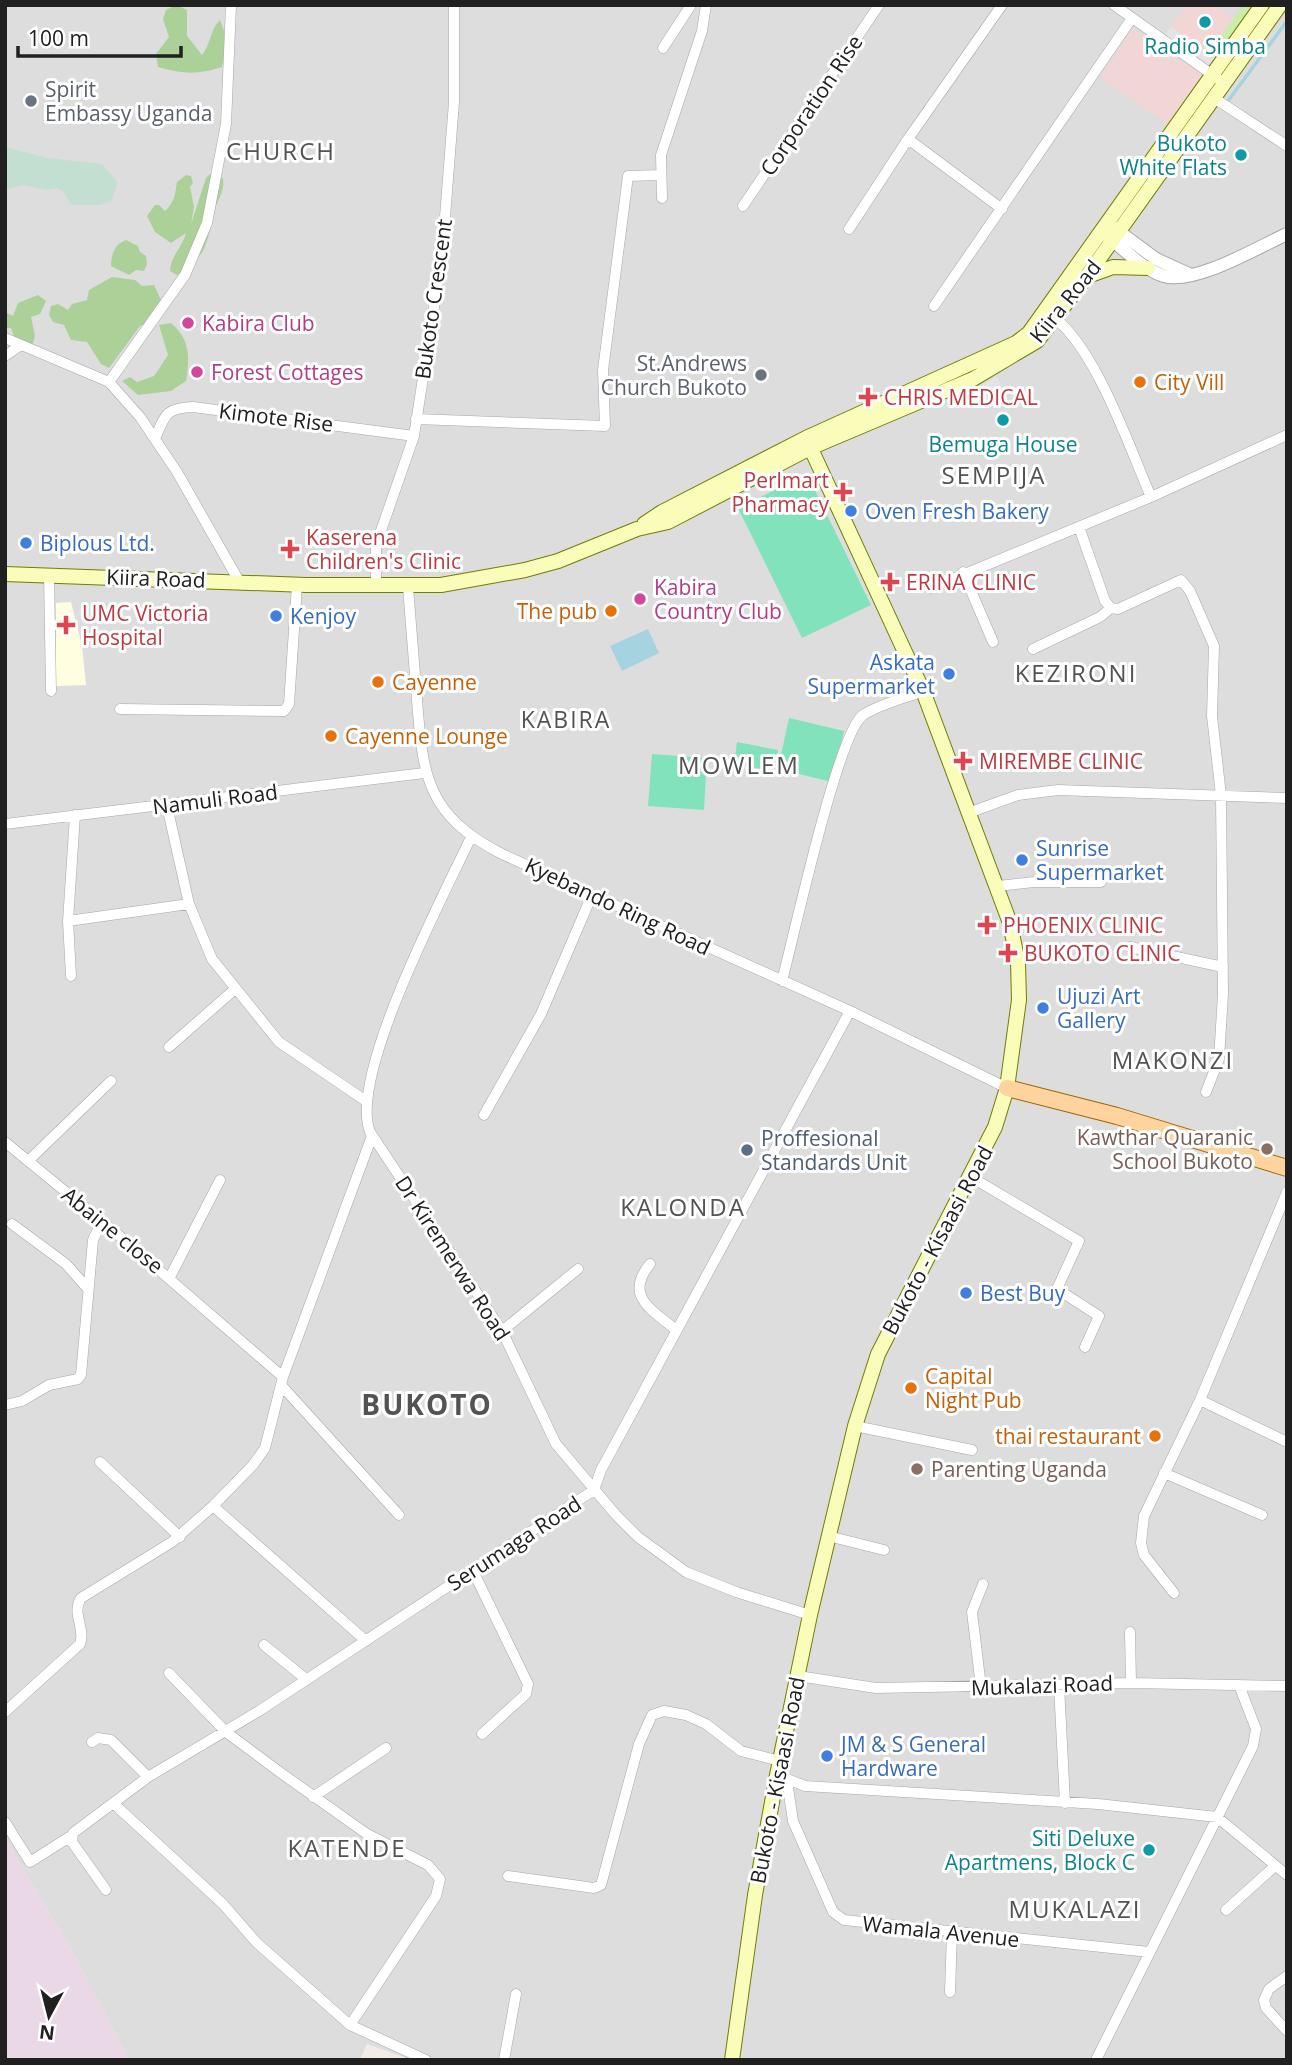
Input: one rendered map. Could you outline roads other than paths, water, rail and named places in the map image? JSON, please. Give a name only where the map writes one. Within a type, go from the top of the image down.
[{"type":"main road","name":"Kiira Road","points":[[5,574],[302,585],[440,585],[525,570],[558,561],[638,529],[668,522],[808,443],[1016,343],[1110,231],[1214,98],[1219,79],[1262,5]]},
{"type":"main road","name":"Kiira Road","points":[[808,443],[973,379],[1029,347],[1087,276],[1110,231],[1219,79],[1280,5]]},
{"type":"main road","points":[[1087,276],[1113,267],[1148,268]]},
{"type":"main road","name":"Bukoto - Kisaasi Road","points":[[732,2060],[755,1895],[782,1773],[810,1615],[855,1426],[878,1354],[995,1127],[1007,1088],[1019,981],[1015,943],[971,812],[923,691],[808,443]]},
{"type":"main road","points":[[1007,1088],[1117,1116],[1287,1168]]},
{"type":"street","points":[[109,382],[185,275],[207,223],[226,124],[231,5]]},
{"type":"street","name":"Bukoto Crescent","points":[[376,586],[379,533],[414,436],[442,256],[454,102],[454,5]]},
{"type":"street","points":[[663,48],[691,5]]},
{"type":"street","points":[[662,198],[661,155],[702,32],[706,5]]},
{"type":"street","name":"Corporation Rise","points":[[743,206],[879,5]]},
{"type":"street","points":[[849,229],[1002,5]]},
{"type":"street","points":[[1114,5],[1219,79]]},
{"type":"street","points":[[934,306],[1132,18]]},
{"type":"street","points":[[1214,98],[1287,146]]},
{"type":"street","points":[[908,139],[1002,209]]},
{"type":"street","points":[[416,419],[605,426],[603,370],[628,176],[661,175]]},
{"type":"street","points":[[1110,231],[1148,268],[1170,277],[1190,274],[1220,264],[1287,234]]},
{"type":"street","points":[[1110,231],[1156,259],[1190,274]]},
{"type":"street","points":[[1055,318],[1071,333],[1092,366],[1152,497]]},
{"type":"street","points":[[5,338],[109,382],[155,439],[193,497],[239,581]]},
{"type":"street","points":[[5,356],[21,345]]},
{"type":"street","name":"Kimote Rise","points":[[155,439],[166,414],[176,407],[414,436]]},
{"type":"street","points":[[931,587],[1152,497],[1287,435]]},
{"type":"street","points":[[1079,527],[1105,601],[1111,608],[1118,609],[1178,580],[1190,591],[1214,646],[1212,716],[1221,795],[1222,1040],[1219,1059],[1206,1092]]},
{"type":"street","points":[[963,572],[993,642]]},
{"type":"street","points":[[49,574],[51,691]]},
{"type":"street","points":[[120,709],[284,710],[289,704],[302,585]]},
{"type":"street","name":"Kyebando Ring Road","points":[[401,587],[424,774],[448,814],[471,837],[592,895],[850,1011],[1007,1088]]},
{"type":"street","points":[[1033,649],[1100,617],[1111,608]]},
{"type":"street","points":[[782,981],[821,822],[851,730],[862,715],[923,691]]},
{"type":"street","name":"Namuli Road","points":[[5,824],[424,774]]},
{"type":"street","points":[[971,812],[1007,799],[1043,791],[1287,798]]},
{"type":"street","points":[[167,806],[189,904],[206,950],[279,1042],[366,1101]]},
{"type":"street","points":[[71,976],[68,920],[75,815]]},
{"type":"street","points":[[5,1712],[80,1644],[82,1635],[76,1611],[81,1598],[180,1536],[214,1506],[258,1460],[270,1432],[282,1381],[372,1136],[366,1119],[366,1101],[401,991],[471,837]]},
{"type":"street","points":[[998,886],[1048,881],[1101,882]]},
{"type":"street","points":[[484,1115],[541,1014],[592,895]]},
{"type":"street","points":[[68,920],[189,904]]},
{"type":"street","points":[[1130,947],[1223,967]]},
{"type":"street","points":[[169,1047],[236,989]]},
{"type":"street","name":"Serumaga Road","points":[[5,1822],[30,1862],[71,1836],[148,1777],[226,1732],[307,1680],[594,1490],[601,1470],[850,1011]]},
{"type":"street","points":[[28,1161],[111,1081]]},
{"type":"street","name":"Dr Kiremerwa Road","points":[[372,1136],[502,1331],[553,1438],[594,1490],[638,1537],[686,1572],[736,1592],[810,1615]]},
{"type":"street","name":"Abaine close","points":[[5,1142],[170,1277],[282,1381]]},
{"type":"street","points":[[971,1177],[1079,1241],[1057,1289],[1099,1316],[1085,1346]]},
{"type":"street","points":[[170,1277],[220,1180]]},
{"type":"street","points":[[1174,1593],[1144,1555],[1141,1543],[1144,1516],[1200,1400],[1287,1192]]},
{"type":"street","points":[[5,1405],[22,1401],[48,1385],[78,1380],[81,1375],[93,1240],[102,1221],[282,1381],[399,1515]]},
{"type":"street","points":[[12,1224],[66,1264],[88,1289]]},
{"type":"street","points":[[650,1264],[638,1280],[638,1291],[676,1330]]},
{"type":"street","points":[[502,1331],[578,1269]]},
{"type":"street","points":[[1200,1400],[1287,1442]]},
{"type":"street","points":[[855,1426],[972,1450]]},
{"type":"street","points":[[100,1462],[180,1536]]},
{"type":"street","points":[[1164,1473],[1262,1515]]},
{"type":"street","points":[[214,1506],[366,1641]]},
{"type":"street","points":[[828,1536],[884,1550]]},
{"type":"street","points":[[472,1571],[528,1684],[526,1694],[482,1734]]},
{"type":"street","points":[[981,1687],[971,1612],[983,1584]]},
{"type":"street","points":[[1130,1632],[1131,1683]]},
{"type":"street","points":[[264,1645],[307,1680]]},
{"type":"street","points":[[169,1673],[226,1732],[366,1834],[428,1865],[440,1879],[436,1896],[350,2025]]},
{"type":"street","name":"Mukalazi Road","points":[[798,1676],[876,1688],[1131,1683],[1287,1686]]},
{"type":"street","points":[[1059,1685],[1065,1803]]},
{"type":"street","points":[[1096,2060],[1255,1737],[1254,1723],[1239,1685]]},
{"type":"street","points":[[508,1876],[594,1888],[601,1885],[648,1720],[658,1712],[671,1711],[706,1724],[741,1751],[813,1787],[863,1787],[1217,1817],[1287,1875]]},
{"type":"street","points":[[92,1742],[98,1738],[111,1740],[148,1777]]},
{"type":"street","points":[[313,1797],[386,1748]]},
{"type":"street","name":"Wamala Avenue","points":[[782,1773],[793,1821],[833,1912],[851,1922],[1149,1952]]},
{"type":"street","points":[[113,1803],[223,1904],[256,1942],[350,2025],[426,2060]]},
{"type":"street","points":[[71,1836],[106,1890]]},
{"type":"street","points":[[1226,1910],[1275,1866]]},
{"type":"street","points":[[950,1992],[952,1932]]},
{"type":"street","points":[[1287,1976],[1269,1989],[1264,2000],[1266,2008],[1287,2031]]},
{"type":"street","points":[[504,2060],[516,1994]]},
{"type":"water","points":[[648,629],[659,653],[622,671],[610,646]]},
{"type":"waterway","points":[[1228,101],[1287,21]]},
{"type":"place","name":"Radio Simba","points":[[1205,22]]},
{"type":"place","name":"Spirit Embassy Uganda","points":[[31,101]]},
{"type":"place","name":"Bukoto White Flats","points":[[1241,155]]},
{"type":"place","name":"Kabira Club","points":[[188,323]]},
{"type":"place","name":"Forest Cottages","points":[[197,372]]},
{"type":"place","name":"St.Andrews Church Bukoto","points":[[761,375]]},
{"type":"place","name":"City Vill","points":[[1140,382]]},
{"type":"place","name":"CHRIS MEDICAL","points":[[868,397]]},
{"type":"place","name":"Bemuga House","points":[[1003,420]]},
{"type":"place","name":"Perlmart Pharmacy","points":[[843,492]]},
{"type":"place","name":"Oven Fresh Bakery","points":[[851,511]]},
{"type":"place","name":"Biplous Ltd.","points":[[26,543]]},
{"type":"place","name":"Kaserena Children's Clinic","points":[[290,549]]},
{"type":"place","name":"ERINA CLINIC","points":[[890,582]]},
{"type":"place","name":"Kabira Country Club","points":[[640,599]]},
{"type":"place","name":"The pub","points":[[611,611]]},
{"type":"place","name":"Kenjoy","points":[[276,616]]},
{"type":"place","name":"UMC Victoria Hospital","points":[[66,625]]},
{"type":"place","name":"Askata Supermarket","points":[[949,674]]},
{"type":"place","name":"Cayenne","points":[[378,682]]},
{"type":"place","name":"Cayenne Lounge","points":[[331,736]]},
{"type":"place","name":"MIREMBE CLINIC","points":[[963,761]]},
{"type":"place","name":"Sunrise Supermarket","points":[[1022,860]]},
{"type":"place","name":"PHOENIX CLINIC","points":[[987,925]]},
{"type":"place","name":"BUKOTO CLINIC","points":[[1008,953]]},
{"type":"place","name":"Ujuzi Art Gallery","points":[[1043,1008]]},
{"type":"place","name":"Kawthar Quaranic School Bukoto","points":[[1267,1149]]},
{"type":"place","name":"Proffesional Standards Unit","points":[[747,1150]]},
{"type":"place","name":"Best Buy","points":[[966,1293]]},
{"type":"place","name":"Capital Night Pub","points":[[911,1388]]},
{"type":"place","name":"thai restaurant","points":[[1155,1436]]},
{"type":"place","name":"Parenting Uganda","points":[[917,1469]]},
{"type":"place","name":"JM & S General Hardware","points":[[827,1756]]},
{"type":"place","name":"Siti Deluxe Apartmens, Block C","points":[[1149,1850]]},
{"type":"district","name":"CHURCH","points":[[281,150]]},
{"type":"district","name":"SEMPIJA","points":[[994,474]]},
{"type":"district","name":"KEZIRONI","points":[[1076,672]]},
{"type":"district","name":"KABIRA","points":[[566,719]]},
{"type":"district","name":"MOWLEM","points":[[739,764]]},
{"type":"district","name":"MAKONZI","points":[[1173,1059]]},
{"type":"district","name":"KALONDA","points":[[683,1206]]},
{"type":"district","name":"BUKOTO","points":[[427,1404]]},
{"type":"district","name":"KATENDE","points":[[347,1847]]},
{"type":"district","name":"MUKALAZI","points":[[1075,1908]]}]
